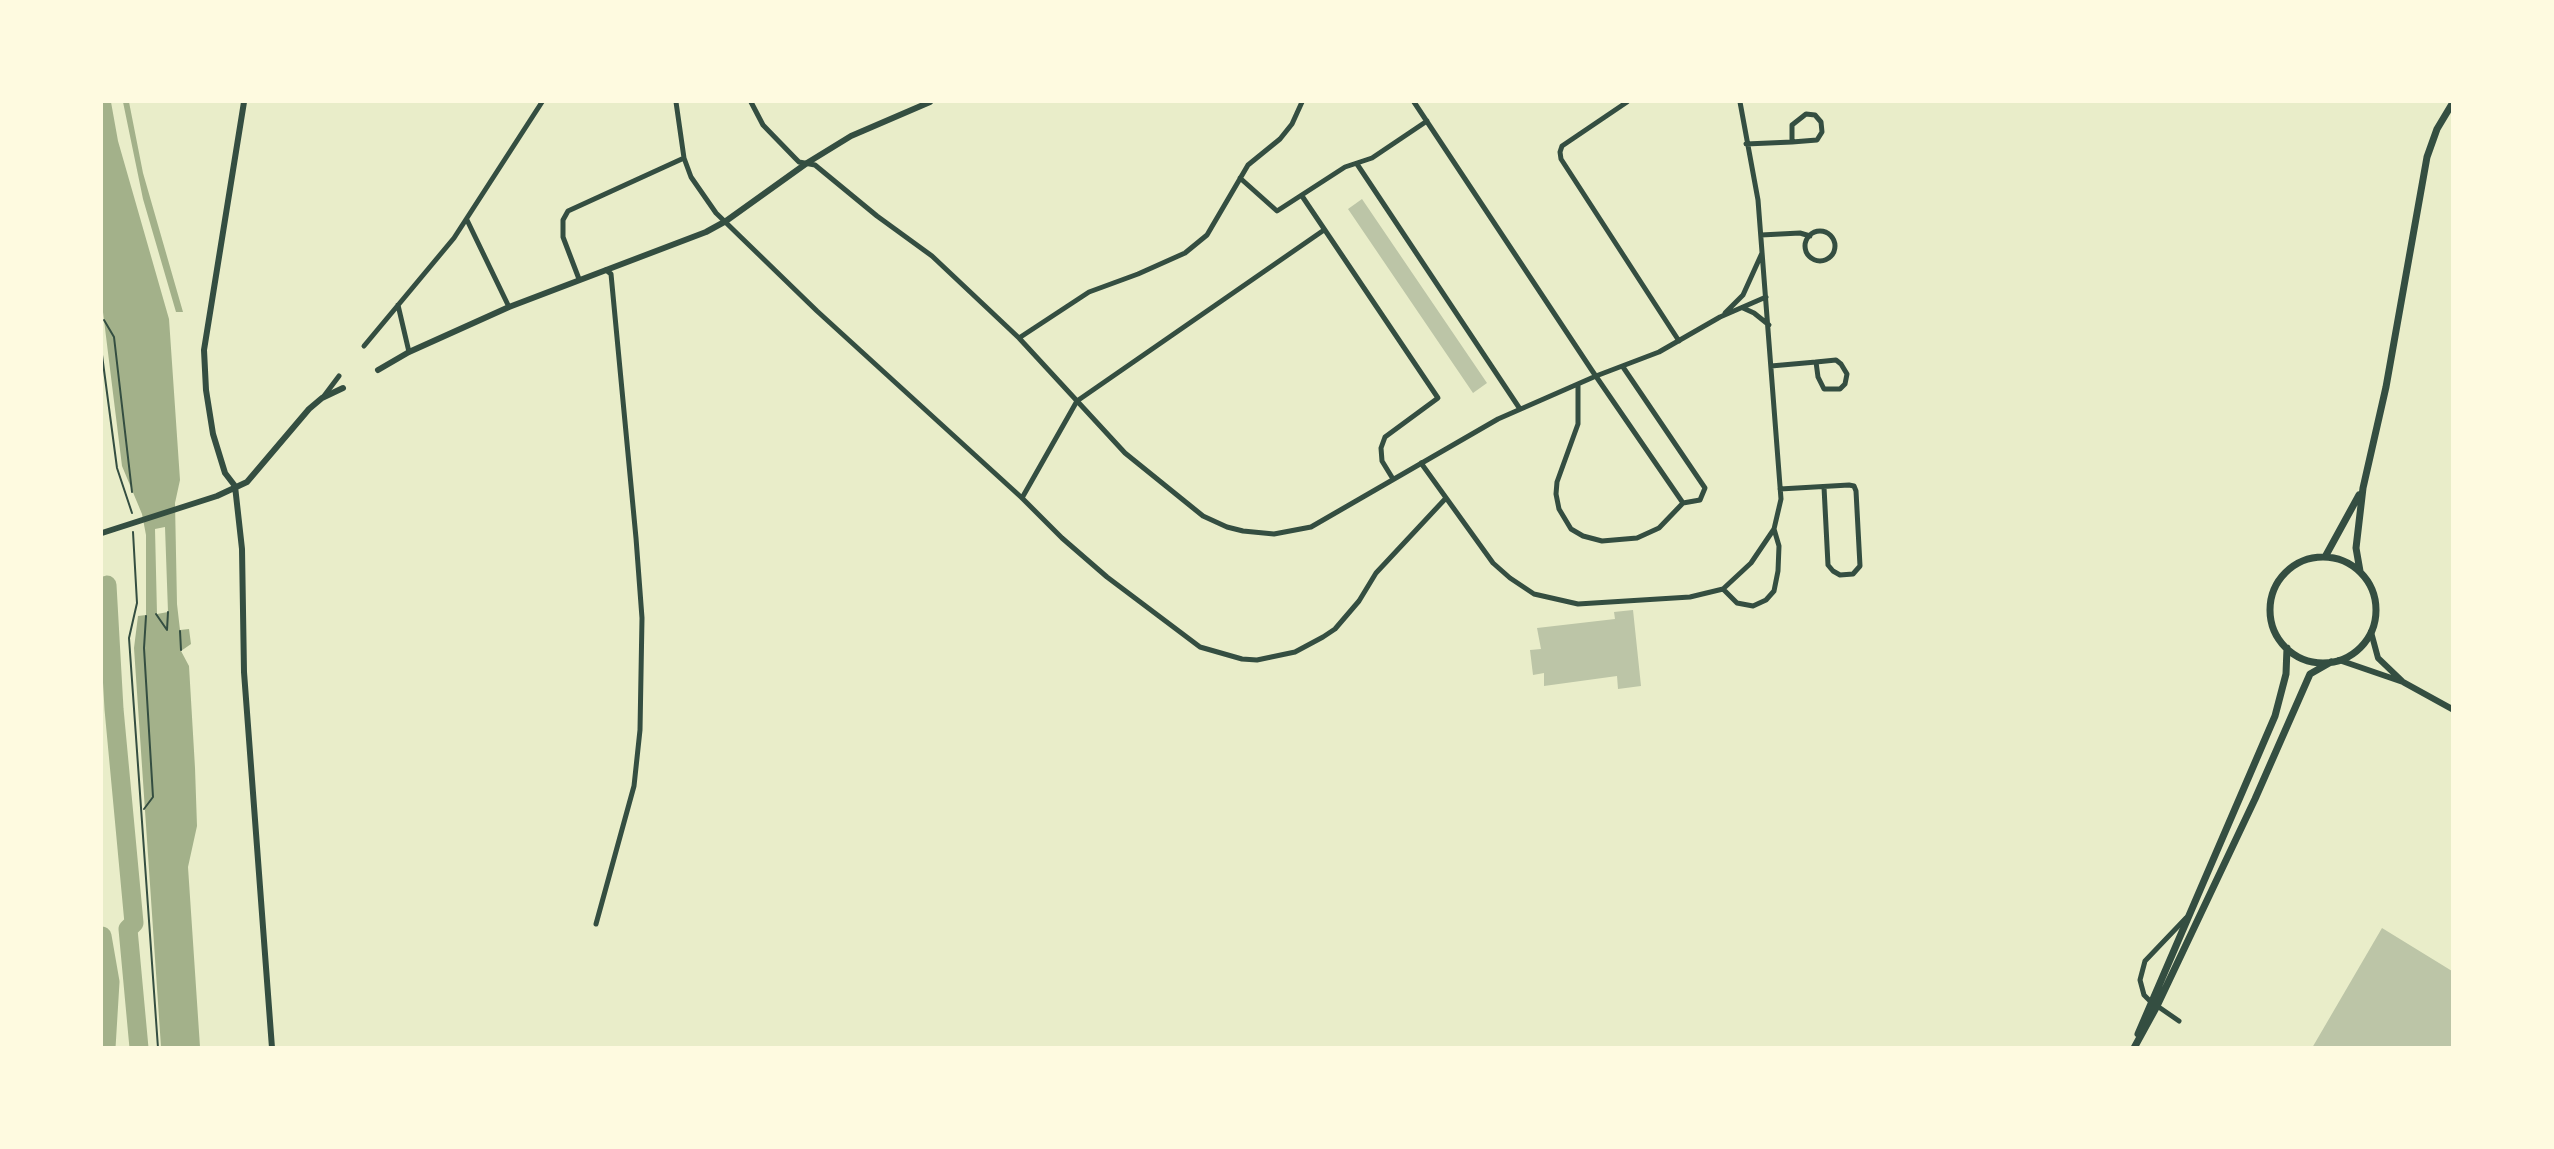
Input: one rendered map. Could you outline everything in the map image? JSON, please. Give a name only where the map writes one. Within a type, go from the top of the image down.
[{"type":"main road","points":[[2133,1048],[2261,787],[2310,674],[2352,654],[2371,632],[2376,614],[2375,600],[2371,587],[2360,571],[2356,548],[2363,488],[2386,387],[2427,157],[2437,129],[2452,104]]},
{"type":"main road","points":[[2325,557],[2363,488]]},
{"type":"main road","points":[[2335,661],[2307,660],[2287,648],[2277,636],[2272,621],[2270,606],[2274,590],[2282,577],[2294,566],[2309,559],[2337,559],[2360,571]]},
{"type":"main road","points":[[2154,1004],[2186,918],[2275,716],[2286,674],[2287,648]]},
{"type":"street","points":[[244,102],[204,350],[206,390],[213,434],[225,473],[235,486],[243,549],[244,672],[272,1048]]},
{"type":"street","points":[[364,346],[467,220],[542,102]]},
{"type":"street","points":[[676,102],[684,158],[691,177],[716,213],[817,311],[1022,498],[1062,538],[1107,577],[1200,648],[1242,659],[1271,658],[1306,646],[1335,629],[1359,600],[1376,573],[1446,498]]},
{"type":"street","points":[[751,102],[762,125],[799,162],[816,165],[877,216],[932,256],[1019,338],[1125,453],[1203,516],[1227,527],[1274,534],[1311,527],[1520,409],[1623,367],[1679,341],[1720,317],[1766,297]]},
{"type":"street","points":[[378,370],[409,352],[509,307],[686,241],[726,221],[807,163],[851,136],[930,102]]},
{"type":"street","points":[[1019,338],[1089,292],[1185,253],[1208,235],[1248,166],[1280,139],[1292,124],[1302,102]]},
{"type":"street","points":[[1414,102],[1683,503]]},
{"type":"street","points":[[1627,102],[1562,146],[1561,159],[1679,341]]},
{"type":"street","points":[[1421,463],[1493,563],[1534,593],[1578,604],[1690,597],[1723,589],[1751,563],[1774,529],[1778,517],[1780,489],[1758,200],[1740,102]]},
{"type":"street","points":[[1746,144],[1817,141],[1822,132],[1821,122],[1815,115],[1806,114],[1791,125],[1792,142]]},
{"type":"street","points":[[1240,178],[1277,211],[1345,167],[1372,158],[1427,121]]},
{"type":"street","points":[[579,279],[563,237],[563,220],[568,211],[684,158]]},
{"type":"street","points":[[1357,164],[1520,409]]},
{"type":"street","points":[[1302,196],[1438,398],[1385,437],[1381,448],[1382,461],[1393,479]]},
{"type":"street","points":[[467,220],[509,307]]},
{"type":"street","points":[[1022,498],[1077,401],[1324,230]]},
{"type":"street","points":[[1761,235],[1800,233],[1810,236],[1818,232],[1831,236],[1835,250],[1830,258],[1821,261],[1812,258],[1806,250],[1810,236]]},
{"type":"street","points":[[1720,317],[1743,295],[1763,251]]},
{"type":"street","points":[[596,925],[634,786],[640,730],[642,618],[611,274],[606,270]]},
{"type":"street","points":[[398,305],[409,352]]},
{"type":"street","points":[[1742,307],[1769,325]]},
{"type":"street","points":[[1770,366],[1836,360],[1842,364],[1847,374],[1845,384],[1840,389],[1824,389],[1815,362]]},
{"type":"street","points":[[1578,384],[1578,424],[1558,482],[1556,494],[1559,509],[1571,528],[1583,536],[1602,541],[1637,538],[1659,528],[1683,503],[1700,500],[1705,488],[1623,367]]},
{"type":"street","points":[[102,533],[217,496],[247,482],[339,376]]},
{"type":"street","points":[[322,398],[343,388]]},
{"type":"street","points":[[1780,489],[1849,485],[1854,486],[1860,566],[1853,574],[1840,575],[1833,572],[1828,565],[1824,487]]},
{"type":"street","points":[[1723,589],[1737,603],[1753,606],[1766,600],[1774,591],[1779,546],[1774,529]]},
{"type":"street","points":[[2371,632],[2378,658],[2403,682]]},
{"type":"street","points":[[2335,661],[2403,682],[2452,709]]},
{"type":"street","points":[[2179,1021],[2144,995],[2140,980],[2146,961],[2186,918]]},
{"type":"path","points":[[104,320],[114,337],[132,492]]},
{"type":"path","points":[[102,355],[117,468],[132,514]]},
{"type":"path","points":[[133,531],[137,603],[129,638],[158,1048]]},
{"type":"path","points":[[156,614],[167,630],[168,612]]},
{"type":"path","points":[[144,809],[153,797],[144,648],[146,616]]},
{"type":"path","points":[[180,631],[181,650]]},
{"type":"shaded area","points":[[102,102],[111,102],[118,141],[169,319],[180,480],[175,503],[177,604],[180,630],[189,629],[191,644],[181,651],[189,666],[195,768],[197,826],[188,867],[200,1047],[161,1047],[134,648],[138,616],[146,615],[146,535],[142,514],[122,466],[102,304]],"holes":[[[165,527],[168,612],[157,614],[155,529]]]},
{"type":"shaded area","points":[[123,102],[129,102],[143,173],[183,312],[176,312],[143,199]]},
{"type":"building","points":[[1362,199],[1487,383],[1473,393],[1348,209]]},
{"type":"building","points":[[1633,610],[1641,686],[1618,689],[1617,676],[1544,686],[1544,673],[1533,675],[1530,650],[1541,649],[1537,628],[1615,619],[1614,612]]},
{"type":"building","points":[[2382,928],[2452,971],[2452,1048],[2312,1048]]},
{"type":"waterway","points":[[107,585],[114,709],[134,923],[128,929],[139,1048]]},
{"type":"waterway","points":[[102,936],[110,982],[106,1048]]}]
